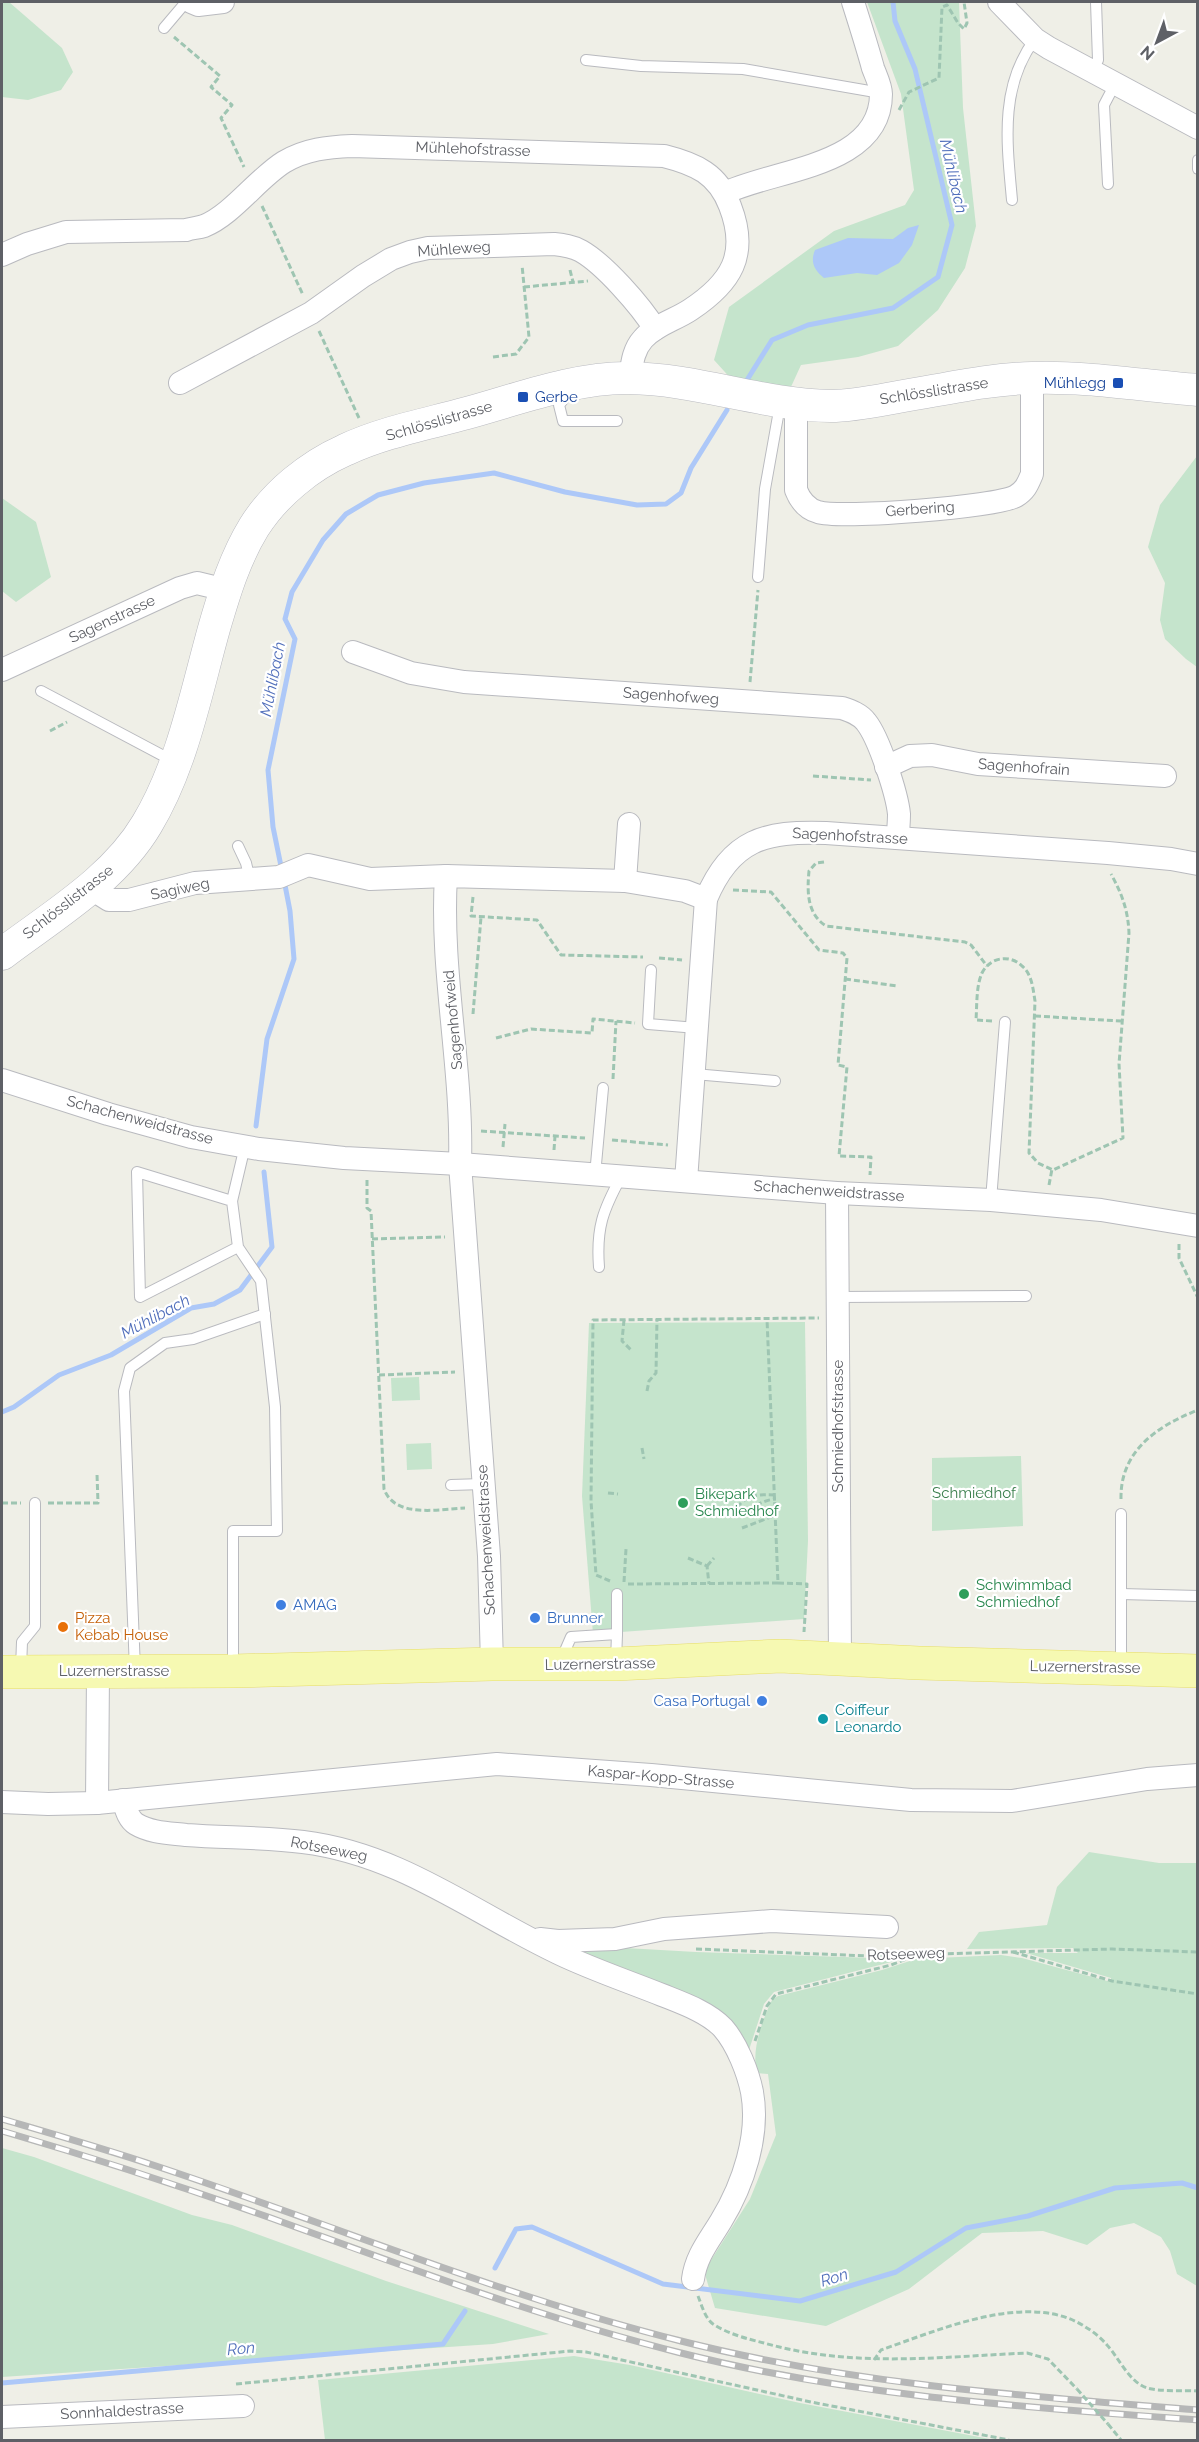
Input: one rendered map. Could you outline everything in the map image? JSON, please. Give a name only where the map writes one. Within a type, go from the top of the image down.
[{"type":"main road","name":"Schlösslistrasse","points":[[2,954],[90,888],[121,860],[146,827],[176,763],[238,555],[255,526],[274,501],[318,464],[344,450],[369,441],[597,380],[630,378],[675,382],[788,403],[834,406],[861,404],[985,382],[1032,378],[1084,379],[1197,390]]},
{"type":"main road","name":"Luzernerstrasse","points":[[11,1672],[233,1671],[492,1664],[558,1665],[616,1649],[938,1664],[1121,1667],[1197,1671]]},
{"type":"street","points":[[188,2],[198,5],[223,2]]},
{"type":"street","points":[[725,193],[749,182],[773,178],[847,151],[861,142],[874,126],[878,116],[881,93],[853,2]]},
{"type":"street","points":[[999,2],[1035,39],[1197,128]]},
{"type":"street","name":"Mühlehofstrasse","points":[[2,255],[27,244],[66,232],[186,230],[205,225],[219,217],[283,162],[301,153],[326,147],[664,156],[690,162],[706,171],[725,193],[736,221],[737,255],[727,277],[704,299],[644,338],[636,349],[630,378]]},
{"type":"street","name":"Mühleweg","points":[[180,383],[311,313],[363,276],[391,260],[428,248],[569,246],[591,258],[642,308],[655,329]]},
{"type":"street","name":"Gerbering","points":[[788,403],[796,490],[801,501],[810,508],[818,512],[834,514],[929,510],[1002,500],[1016,496],[1027,487],[1032,474],[1032,378]]},
{"type":"street","name":"Sagenstrasse","points":[[2,670],[180,588],[197,583],[226,590]]},
{"type":"street","name":"Sagenhofweg","points":[[353,652],[411,672],[464,682],[842,708],[855,712],[866,721],[888,772],[899,815],[898,838]]},
{"type":"street","name":"Sagenhofrain","points":[[888,772],[910,756],[932,755],[978,764],[1165,776]]},
{"type":"street","points":[[625,881],[629,824]]},
{"type":"street","name":"Sagenhofstrasse","points":[[686,1181],[709,894],[726,863],[741,848],[772,834],[796,832],[1160,858],[1197,864]]},
{"type":"street","name":"Sagiweg","points":[[90,888],[109,900],[129,900],[195,883],[279,878],[308,866],[370,879],[446,876]]},
{"type":"street","points":[[446,876],[625,881],[709,894]]},
{"type":"street","name":"Sagenhofweid","points":[[446,876],[444,916],[461,1130],[460,1164]]},
{"type":"street","name":"Schachenweidstrasse","points":[[2,1080],[108,1114],[191,1137],[245,1146],[368,1159],[837,1193],[991,1200],[1101,1210],[1188,1225]]},
{"type":"street","name":"Schachenweidstrasse","points":[[460,1164],[485,1507],[492,1664]]},
{"type":"street","name":"Schmiedhofstrasse","points":[[837,1193],[840,1658]]},
{"type":"street","points":[[97,1803],[98,1671]]},
{"type":"street","name":"Kaspar-Kopp-Strasse","points":[[2,1802],[97,1803],[497,1764],[651,1775],[911,1800],[1012,1801],[1147,1779],[1197,1775]]},
{"type":"street","name":"Rotseeweg","points":[[123,1800],[129,1818],[137,1825],[161,1832],[304,1842],[380,1860],[415,1876],[558,1953],[687,2005],[708,2016],[723,2028],[734,2045],[752,2092],[754,2118],[751,2143],[735,2193],[722,2219],[700,2253],[693,2279]]},
{"type":"street","name":"Rotseeweg","points":[[532,1939],[558,1941],[615,1939],[664,1929],[772,1921],[887,1927]]},
{"type":"street","name":"Sonnhaldestrasse","points":[[2,2416],[243,2406]]},
{"type":"lane","points":[[164,28],[188,2]]},
{"type":"lane","points":[[1093,71],[1098,60],[1096,2]]},
{"type":"lane","points":[[1012,200],[1006,127],[1012,84],[1024,54],[1035,39]]},
{"type":"lane","points":[[586,60],[641,66],[743,69],[881,93]]},
{"type":"lane","points":[[1107,184],[1104,105],[1115,84]]},
{"type":"lane","points":[[1197,159],[1197,169]]},
{"type":"lane","points":[[576,384],[559,405],[563,421],[617,421]]},
{"type":"lane","points":[[758,579],[765,489],[788,403]]},
{"type":"lane","points":[[41,692],[176,763]]},
{"type":"lane","points":[[238,846],[246,863],[250,881]]},
{"type":"lane","points":[[651,970],[648,1024],[697,1028]]},
{"type":"lane","points":[[991,1200],[1005,1022]]},
{"type":"lane","points":[[694,1074],[775,1081]]},
{"type":"lane","points":[[595,1174],[603,1088]]},
{"type":"lane","points":[[233,1671],[233,1531],[278,1531],[275,1407],[261,1281],[238,1247],[232,1201],[245,1146]]},
{"type":"lane","points":[[232,1201],[137,1172],[140,1297],[238,1247]]},
{"type":"lane","points":[[599,1267],[598,1250],[603,1213],[621,1177]]},
{"type":"lane","points":[[837,1297],[1026,1296]]},
{"type":"lane","points":[[135,1671],[124,1391],[130,1368],[165,1343],[193,1340],[265,1314]]},
{"type":"lane","points":[[452,1485],[483,1484]]},
{"type":"lane","points":[[11,1672],[22,1642],[35,1626],[35,1503]]},
{"type":"lane","points":[[1121,1514],[1121,1667]]},
{"type":"lane","points":[[616,1649],[617,1594]]},
{"type":"lane","points":[[1121,1594],[1197,1596]]},
{"type":"path","points":[[912,91],[940,75],[942,7],[947,5],[964,29],[967,23],[964,2]]},
{"type":"path","points":[[164,28],[220,76],[211,87],[232,105],[221,118],[359,418]]},
{"type":"path","points":[[494,357],[516,354],[529,337],[520,245]]},
{"type":"path","points":[[524,287],[611,278]]},
{"type":"path","points":[[749,693],[758,579]]},
{"type":"path","points":[[813,776],[879,781],[888,772]]},
{"type":"path","points":[[824,862],[816,863],[809,871],[809,902],[813,912],[826,926],[965,942],[987,966]]},
{"type":"path","points":[[1052,1170],[1123,1138],[1119,1064],[1129,933],[1128,913],[1122,893],[1108,867]]},
{"type":"path","points":[[476,877],[471,916],[537,920],[561,955],[678,959]]},
{"type":"path","points":[[709,894],[771,892],[819,950],[843,953],[847,958],[838,1065],[847,1067],[839,1156],[871,1157],[869,1195]]},
{"type":"path","points":[[473,1014],[482,917]]},
{"type":"path","points":[[845,979],[898,986]]},
{"type":"path","points":[[1035,1016],[1122,1021]]},
{"type":"path","points":[[496,1038],[531,1029],[592,1033],[593,1019],[648,1024]]},
{"type":"path","points":[[503,1149],[505,1124]]},
{"type":"path","points":[[461,1130],[676,1146]]},
{"type":"path","points":[[1029,1153],[1038,1163],[1052,1170]]},
{"type":"path","points":[[368,1159],[367,1208],[371,1211],[386,1495],[401,1507],[414,1509],[485,1507]]},
{"type":"path","points":[[1048,1192],[1052,1170]]},
{"type":"path","points":[[1188,1225],[1179,1258],[1197,1298]]},
{"type":"path","points":[[372,1239],[465,1236]]},
{"type":"path","points":[[804,1637],[807,1584],[617,1584],[596,1575],[591,1501],[593,1320],[827,1318]]},
{"type":"path","points":[[647,1391],[649,1381],[656,1373],[657,1319]]},
{"type":"path","points":[[767,1319],[778,1583]]},
{"type":"path","points":[[624,1320],[622,1341],[631,1350]]},
{"type":"path","points":[[379,1375],[475,1371]]},
{"type":"path","points":[[1121,1514],[1120,1486],[1136,1449],[1156,1430],[1197,1410]]},
{"type":"path","points":[[642,1449],[644,1459]]},
{"type":"path","points":[[2,1503],[98,1503],[98,1474]]},
{"type":"path","points":[[608,1493],[618,1494]]},
{"type":"path","points":[[755,1494],[775,1497],[763,1500],[754,1508],[738,1514],[734,1512],[742,1501],[755,1494]]},
{"type":"path","points":[[717,1508],[725,1509]]},
{"type":"path","points":[[742,1528],[776,1515]]},
{"type":"path","points":[[624,1584],[626,1549]]},
{"type":"path","points":[[688,1558],[707,1566]]},
{"type":"path","points":[[707,1566],[714,1558]]},
{"type":"path","points":[[707,1566],[710,1584]]},
{"type":"path","name":"Rotseeweg","points":[[685,1948],[868,1956],[1112,1949],[1197,1952]]},
{"type":"path","points":[[1010,1951],[1112,1981],[1197,1994]]},
{"type":"path","points":[[745,2072],[767,2006],[776,1994],[891,1965],[910,1959],[917,1954]]},
{"type":"path","points":[[702,2307],[713,2324],[742,2337],[792,2351],[874,2360],[1027,2353],[1047,2359],[1056,2365],[1121,2440]]},
{"type":"path","points":[[874,2360],[881,2350],[979,2317],[1045,2311],[1060,2314],[1085,2327],[1107,2344],[1138,2383],[1148,2388],[1197,2391]]},
{"type":"path","points":[[233,2384],[570,2351],[585,2352],[811,2402],[1009,2440]]},
{"type":"green space","points":[[2,2],[9,2],[62,48],[73,72],[61,90],[28,100],[2,97]]},
{"type":"green space","points":[[867,2],[959,2],[963,108],[976,226],[965,268],[938,310],[898,346],[858,357],[801,365],[790,389],[734,382],[714,360],[729,307],[834,231],[905,205],[914,190],[901,94]]},
{"type":"green space","points":[[1197,456],[1197,667],[1165,639],[1160,620],[1165,583],[1148,547],[1160,505]]},
{"type":"green space","points":[[2,498],[36,522],[51,577],[16,602],[2,591]]},
{"type":"green space","points":[[805,1322],[808,1541],[804,1619],[593,1634],[582,1496],[589,1323]]},
{"type":"green space","points":[[419,1377],[420,1400],[392,1401],[391,1378]]},
{"type":"green space","points":[[431,1443],[432,1469],[407,1470],[406,1444]]},
{"type":"green space","name":"Schmiedhof","points":[[1021,1456],[1023,1526],[932,1531],[932,1458]]},
{"type":"green space","points":[[1089,1852],[1159,1863],[1197,1863],[1197,2286],[1177,2274],[1170,2251],[1161,2237],[1134,2223],[1110,2228],[1087,2245],[1043,2231],[982,2233],[909,2289],[826,2326],[715,2308],[704,2271],[750,2199],[776,2135],[768,2074],[757,2073],[755,2055],[758,2036],[772,2000],[778,1996],[882,1970],[916,1959],[1001,1955],[1022,1958],[1111,1982],[1111,1978],[1026,1953],[1078,1953],[1073,1948],[967,1949],[979,1932],[1047,1925],[1057,1887]]},
{"type":"green space","points":[[555,1944],[696,1952],[903,1959],[774,1992],[764,2004],[748,2053],[734,2031]]},
{"type":"green space","points":[[2,2148],[34,2157],[192,2215],[232,2225],[386,2281],[549,2334],[493,2344],[2,2377]]},
{"type":"green space","points":[[574,2356],[630,2365],[800,2403],[995,2440],[325,2440],[318,2380]]},
{"type":"water","points":[[919,225],[912,245],[899,263],[877,275],[857,273],[824,278],[814,266],[815,250],[848,238],[893,239],[908,228]]},
{"type":"waterway","name":"Mühlibach","points":[[747,380],[772,340],[808,325],[893,308],[938,277],[952,225],[915,69],[895,21],[893,2]]},
{"type":"waterway","name":"Mühlibach","points":[[282,871],[273,827],[268,770],[295,639],[285,619],[292,592],[323,540],[346,514],[378,495],[424,483],[494,473],[565,492],[637,505],[666,504],[681,493],[691,468],[727,410]]},
{"type":"waterway","name":"Mühlibach","points":[[256,1126],[267,1039],[294,959],[290,911],[284,880]]},
{"type":"waterway","name":"Mühlibach","points":[[2,1412],[14,1407],[59,1375],[111,1355],[191,1308],[214,1304],[240,1290],[272,1247],[264,1172]]},
{"type":"waterway","name":"Ron","points":[[495,2268],[516,2229],[532,2227],[663,2284],[800,2301],[896,2272],[966,2228],[1028,2216],[1115,2188],[1182,2183],[1198,2188]]},
{"type":"waterway","name":"Ron","points":[[2,2383],[443,2344],[465,2311]]},
{"type":"railway","points":[[2,2119],[156,2166],[548,2303],[681,2341],[745,2356],[873,2378],[1003,2393],[1198,2410]]},
{"type":"railway","points":[[2,2131],[202,2194],[524,2308],[681,2353],[745,2368],[873,2390],[938,2398],[1198,2420]]},
{"type":"place","name":"Mühlegg","points":[[1118,383]]},
{"type":"place","name":"Gerbe","points":[[523,397]]},
{"type":"place","name":"Bikepark Schmiedhof","points":[[683,1503]]},
{"type":"place","name":"Schwimmbad Schmiedhof","points":[[964,1594]]},
{"type":"place","name":"AMAG","points":[[281,1605]]},
{"type":"place","name":"Brunner","points":[[535,1618]]},
{"type":"place","name":"Pizza Kebab House","points":[[63,1627]]},
{"type":"place","name":"Casa Portugal","points":[[762,1701]]},
{"type":"place","name":"Coiffeur Leonardo","points":[[823,1719]]}]
